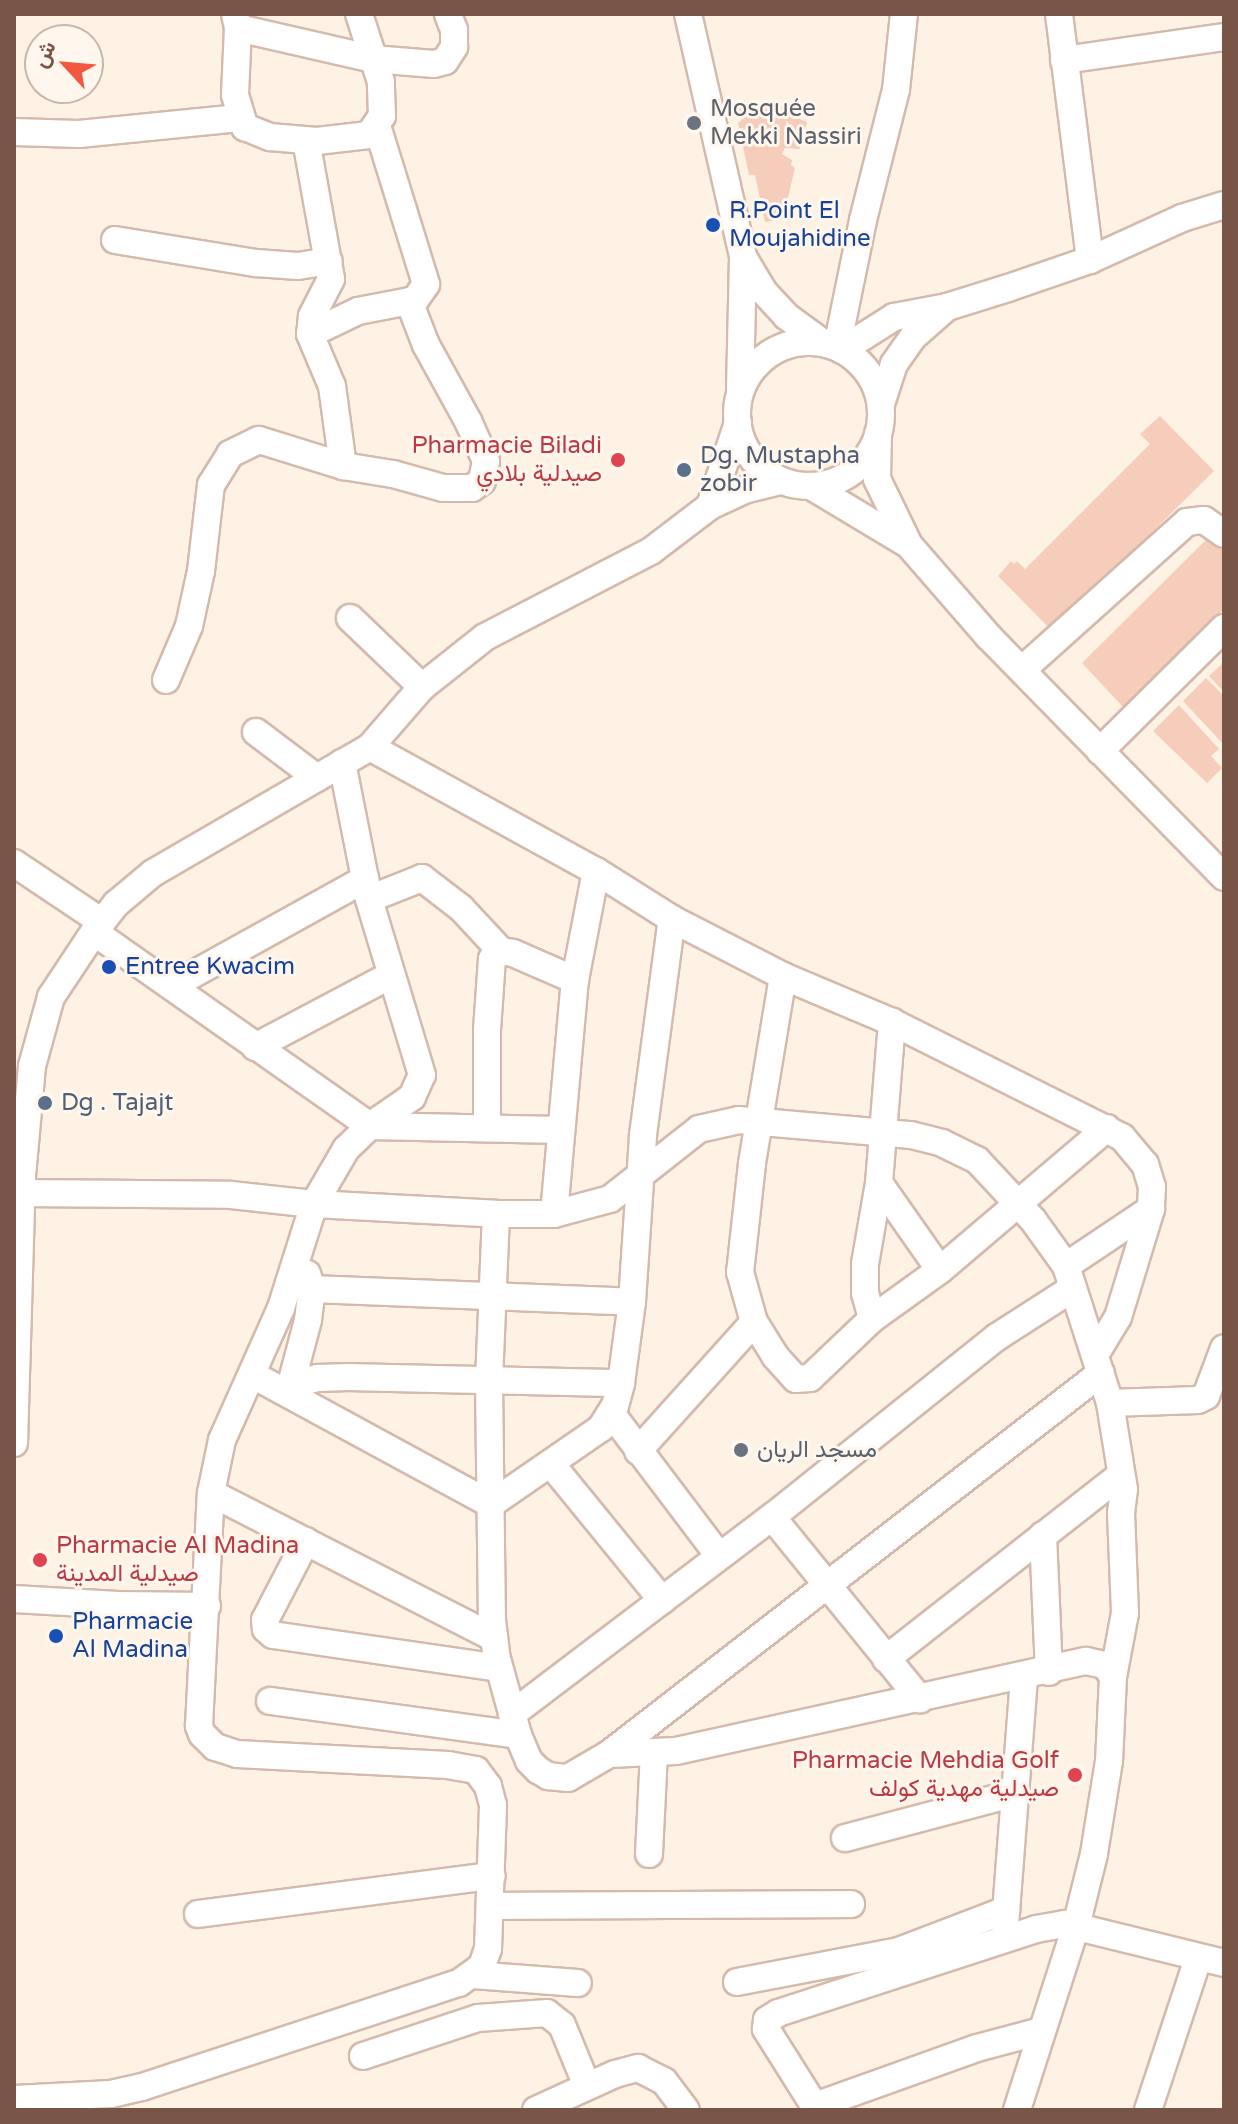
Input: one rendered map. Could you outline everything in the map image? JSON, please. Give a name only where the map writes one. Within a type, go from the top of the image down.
[{"type":"street","points":[[359,14],[373,59],[383,102],[377,126],[369,135],[358,139],[306,140],[255,133],[245,127],[239,118],[235,95],[236,21],[373,59],[419,64],[445,61],[451,54],[454,35],[448,14]]},
{"type":"street","points":[[688,14],[743,257],[738,423],[710,506]]},
{"type":"street","points":[[834,346],[896,90],[904,14]]},
{"type":"street","points":[[1059,14],[1090,260]]},
{"type":"street","points":[[1064,60],[1224,37]]},
{"type":"street","points":[[14,132],[79,134],[239,118]]},
{"type":"street","points":[[310,334],[358,311],[409,301],[423,292],[426,277],[377,126]]},
{"type":"street","points":[[306,140],[331,279],[312,316],[310,334],[332,386],[343,466]]},
{"type":"street","points":[[740,393],[755,367],[778,348],[808,341],[834,346],[894,317],[947,307],[1090,260],[1182,218],[1224,205]]},
{"type":"street","points":[[115,240],[256,263],[298,266],[329,261]]},
{"type":"street","points":[[743,257],[764,292],[786,316],[834,346],[871,376],[881,404]]},
{"type":"street","points":[[166,680],[189,626],[201,571],[211,485],[230,454],[259,440],[343,466],[393,474],[443,488],[472,488],[486,473],[480,445],[426,345],[409,301]]},
{"type":"street","points":[[947,307],[913,337],[894,364],[881,404],[877,479],[909,545],[988,636],[1224,877]]},
{"type":"street","points":[[738,423],[741,438],[757,464],[781,481]]},
{"type":"street","points":[[811,486],[840,479],[853,471],[864,461],[878,434]]},
{"type":"street","points":[[14,1443],[19,1182],[32,1066],[43,1017],[51,997],[116,904],[153,873],[370,747],[422,687],[485,637],[651,551],[710,506],[744,490],[781,481],[811,486],[909,545]]},
{"type":"street","points":[[1023,669],[1187,522],[1204,520],[1224,534]]},
{"type":"street","points":[[350,618],[422,687]]},
{"type":"street","points":[[1100,751],[1224,628]]},
{"type":"street","points":[[256,732],[317,778]]},
{"type":"street","points":[[370,747],[596,871],[672,919],[783,976],[892,1022],[1107,1128],[1131,1145],[1145,1164],[1152,1187],[1151,1209],[1118,1317],[1098,1364],[825,1585],[609,1754],[581,1772],[558,1778],[538,1770],[529,1761],[515,1725],[494,1638],[489,1380],[496,1214]]},
{"type":"street","points":[[14,2099],[111,2094],[134,2089],[403,2003],[473,1975],[482,1966],[488,1949],[493,1805],[488,1786],[476,1770],[448,1765],[237,1754],[223,1751],[208,1741],[199,1726],[197,1705],[207,1606],[211,1493],[222,1440],[253,1375],[314,1204],[346,1149],[370,1126],[412,1097],[422,1075],[367,889],[342,763]]},
{"type":"street","points":[[14,863],[172,986],[370,1126],[559,1130]]},
{"type":"street","points":[[554,1214],[559,1130],[575,980],[596,871]]},
{"type":"street","points":[[172,986],[367,889],[422,878],[461,908],[501,951],[527,957],[575,980]]},
{"type":"street","points":[[491,1504],[589,1439],[611,1413],[621,1383],[632,1302],[647,1100],[672,919]]},
{"type":"street","points":[[487,1128],[488,976],[492,959],[501,951]]},
{"type":"street","points":[[255,1047],[391,975]]},
{"type":"street","points":[[783,976],[762,1121],[752,1164],[740,1272],[754,1322],[791,1375],[804,1380],[872,1319],[940,1270],[1107,1128]]},
{"type":"street","points":[[872,1319],[865,1293],[865,1264],[879,1183],[892,1022]]},
{"type":"street","points":[[19,1182],[231,1195],[314,1204],[496,1214],[554,1214],[610,1199],[680,1143],[710,1124],[739,1120],[926,1138],[964,1151],[996,1177],[1070,1277],[1110,1403],[1121,1475],[1125,1613],[1113,1677],[1109,1761],[1094,1854],[1076,1926],[1017,2110]]},
{"type":"street","points":[[879,1183],[940,1270]]},
{"type":"street","points":[[270,1701],[515,1725],[662,1600],[772,1517],[1151,1209]]},
{"type":"street","points":[[286,1386],[304,1339],[312,1289],[308,1276],[295,1263]]},
{"type":"street","points":[[312,1289],[491,1299],[632,1302]]},
{"type":"street","points":[[638,1451],[754,1322]]},
{"type":"street","points":[[1110,1403],[1198,1400],[1206,1396],[1224,1348]]},
{"type":"street","points":[[253,1375],[286,1386],[491,1504]]},
{"type":"street","points":[[286,1386],[341,1377],[621,1383]]},
{"type":"street","points":[[611,1413],[719,1556]]},
{"type":"street","points":[[551,1464],[662,1600]]},
{"type":"street","points":[[886,1659],[1121,1475]]},
{"type":"street","points":[[211,1493],[494,1638]]},
{"type":"street","points":[[772,1517],[920,1699]]},
{"type":"street","points":[[1003,1940],[1015,1793],[1036,1674],[1043,1535]]},
{"type":"street","points":[[306,1541],[265,1620],[266,1629],[273,1635],[499,1668]]},
{"type":"street","points":[[14,1599],[207,1606]]},
{"type":"street","points":[[609,1754],[654,1753],[1093,1660],[1105,1665],[1113,1677]]},
{"type":"street","points":[[649,1854],[654,1753]]},
{"type":"street","points":[[845,1838],[1015,1793]]},
{"type":"street","points":[[198,1914],[492,1876]]},
{"type":"street","points":[[490,1906],[851,1904]]},
{"type":"street","points":[[737,1982],[899,1951],[1006,1910]]},
{"type":"street","points":[[1041,2031],[977,2048],[816,2108],[766,2029],[770,2017],[1046,1926],[1076,1926],[1211,1961],[1148,2110]]},
{"type":"street","points":[[473,1975],[578,1983]]},
{"type":"street","points":[[363,2056],[478,2018],[547,2013],[562,2025],[587,2086]]},
{"type":"street","points":[[538,2110],[615,2074],[644,2069],[664,2081],[686,2110]]},
{"type":"building","points":[[733,105],[794,105],[792,116],[807,122],[800,149],[785,148],[782,154],[792,160],[791,165],[795,168],[783,219],[765,222],[755,175],[749,175],[738,123],[742,120]]},
{"type":"building","points":[[1160,416],[1214,471],[1052,631],[998,576],[1011,561],[1014,564],[1017,561],[1025,569],[1150,444],[1140,434]]},
{"type":"building","points":[[1212,534],[1222,541],[1224,549],[1224,609],[1123,707],[1082,663]]},
{"type":"building","points":[[1224,662],[1224,692],[1209,676]]},
{"type":"building","points":[[1206,678],[1224,696],[1224,745],[1183,701]]},
{"type":"building","points":[[1179,705],[1219,749],[1211,756],[1222,768],[1207,783],[1153,731]]},
{"type":"place","name":"Mosquée Mekki Nassiri","points":[[694,123]]},
{"type":"place","name":"R.Point El Moujahidine","points":[[713,225]]},
{"type":"place","name":"Pharmacie Biladi صيدلية بلادي","points":[[618,460]]},
{"type":"place","name":"Dg. Mustapha zobir","points":[[684,470]]},
{"type":"place","name":"Entree Kwacim","points":[[109,967]]},
{"type":"place","name":"Dg . Tajajt","points":[[45,1103]]},
{"type":"place","name":"مسجد الريان","points":[[741,1450]]},
{"type":"place","name":"Pharmacie Al Madina صيدلية المدينة","points":[[40,1560]]},
{"type":"place","name":"Pharmacie Al Madina","points":[[56,1636]]},
{"type":"place","name":"Pharmacie Mehdia Golf صيدلية مهدية كولف","points":[[1075,1775]]}]
